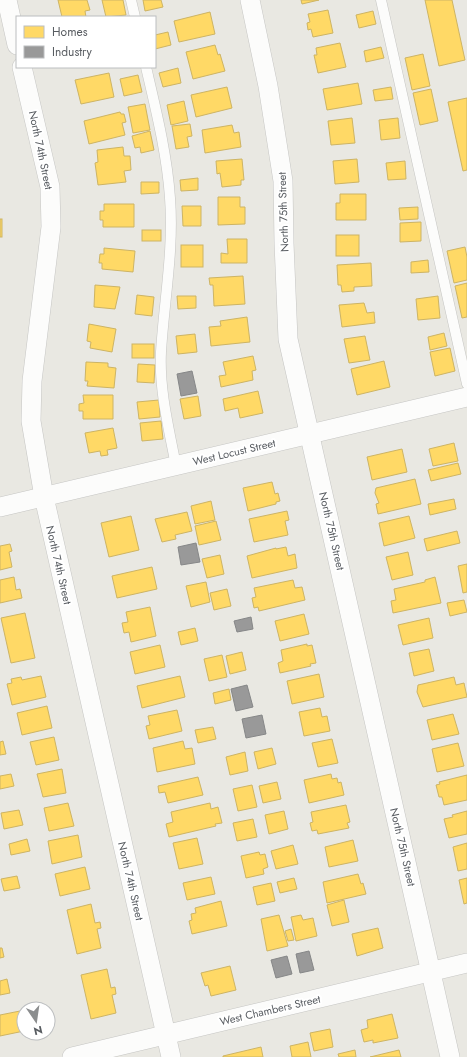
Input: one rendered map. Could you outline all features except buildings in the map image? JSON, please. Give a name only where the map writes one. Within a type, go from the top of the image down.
[{"type":"street","points":[[7,0],[16,40]]},
{"type":"street","name":"North 75th Street","points":[[250,0],[268,86],[283,181],[288,339],[450,1057]]},
{"type":"street","name":"North 74th Street","points":[[22,68],[50,187],[51,227],[32,380],[31,420],[44,497],[171,1057]]},
{"type":"street","name":"West Locust Street","points":[[0,508],[467,397]]},
{"type":"street","name":"West Chambers Street","points":[[72,1057],[467,963]]},
{"type":"lane","points":[[132,0],[135,16]]},
{"type":"lane","points":[[381,0],[467,384]]},
{"type":"lane","points":[[146,68],[162,140],[170,198],[171,248],[161,353],[163,393],[176,466]]}]
